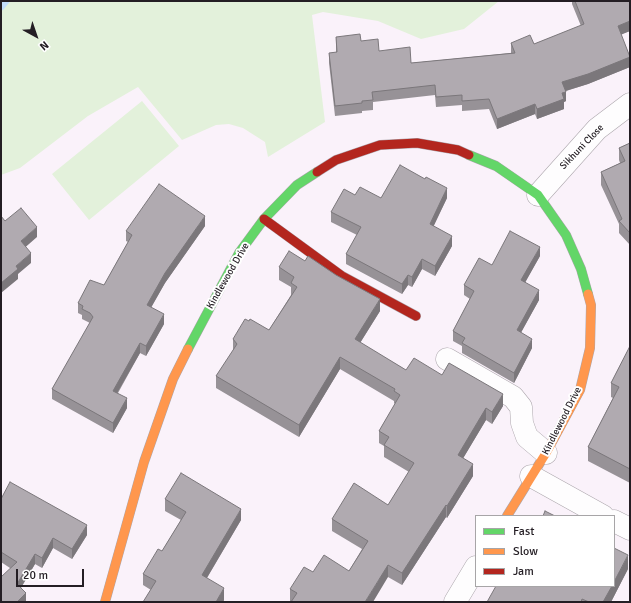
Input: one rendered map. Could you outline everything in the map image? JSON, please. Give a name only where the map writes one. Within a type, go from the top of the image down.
[{"type":"street","name":"Sikhuni Close","points":[[538,195],[597,128],[630,104]]},
{"type":"street","name":"Kindlewood Drive","points":[[105,602],[144,462],[173,379],[199,326],[239,253],[264,219],[297,185],[336,160],[380,145],[416,143],[458,150],[496,166],[538,195],[566,235],[581,269],[591,305],[590,348],[580,390],[546,453],[508,515]]},
{"type":"street","points":[[264,219],[311,255],[342,276],[416,316]]},
{"type":"street","points":[[447,359],[513,397],[521,407],[522,422],[527,437],[546,453]]},
{"type":"street","points":[[531,476],[601,515]]},
{"type":"street","points":[[615,522],[630,529]]},
{"type":"street","points":[[455,602],[475,569]]},
{"type":"green space","points":[[1,1],[499,1],[464,29],[421,39],[378,21],[323,12],[312,15],[325,122],[268,157],[265,142],[243,128],[229,124],[216,125],[182,140],[138,87],[88,116],[20,168],[1,175]]},
{"type":"green space","points":[[142,101],[179,146],[89,220],[52,174]]},
{"type":"building","points":[[575,1],[630,1],[630,21],[618,26],[630,57],[588,74],[562,82],[566,92],[562,93],[564,99],[537,109],[535,104],[497,119],[489,99],[462,101],[462,95],[436,97],[435,85],[372,92],[373,100],[362,101],[362,103],[335,106],[329,53],[337,52],[336,37],[360,34],[361,41],[378,39],[379,51],[410,47],[411,63],[515,53],[511,43],[530,35],[534,44],[584,24]]},
{"type":"building","points":[[630,143],[630,233],[619,221],[622,219],[601,172],[625,161],[619,148]]},
{"type":"building","points":[[400,165],[425,179],[426,177],[447,188],[430,224],[452,236],[435,266],[422,259],[412,277],[408,275],[402,284],[346,254],[361,227],[331,212],[344,189],[355,195],[360,187],[381,198]]},
{"type":"building","points":[[159,184],[205,216],[165,273],[147,305],[164,314],[146,346],[140,343],[113,391],[127,398],[113,423],[52,389],[93,317],[90,313],[82,309],[83,306],[78,303],[90,280],[104,285],[132,235],[126,231]]},
{"type":"building","points":[[21,208],[37,227],[21,241],[31,253],[16,266],[18,269],[1,283],[1,216],[5,221]]},
{"type":"building","points":[[510,231],[540,247],[521,280],[539,290],[517,330],[532,339],[514,373],[462,343],[465,338],[453,331],[474,291],[464,285],[479,258],[492,265]]},
{"type":"building","points":[[289,251],[305,261],[308,256],[336,275],[380,299],[355,339],[406,370],[414,358],[442,375],[449,363],[503,394],[492,412],[486,408],[458,455],[473,464],[447,506],[446,505],[402,573],[388,565],[365,602],[291,602],[297,593],[290,589],[304,567],[313,572],[324,555],[349,571],[368,541],[332,519],[354,483],[388,505],[414,463],[384,445],[389,437],[379,431],[400,395],[394,391],[395,389],[340,357],[299,425],[216,376],[237,344],[233,339],[245,319],[249,321],[250,319],[269,330],[297,287],[291,283],[294,277],[279,267]]},
{"type":"building","points":[[630,346],[630,469],[588,447],[619,387],[611,383]]},
{"type":"building","points":[[181,473],[241,509],[202,575],[224,588],[216,602],[143,602],[156,581],[143,574],[158,549],[162,551],[186,512],[165,499]]},
{"type":"building","points":[[10,482],[87,525],[72,549],[53,538],[42,558],[35,554],[17,584],[26,593],[17,602],[1,602],[1,577],[17,562],[1,552],[1,499]]},
{"type":"building","points":[[545,511],[553,515],[543,515]]},
{"type":"building","points":[[615,548],[628,555],[615,580]]},
{"type":"building","points":[[495,587],[611,587],[603,602],[589,602],[582,599],[581,602],[487,602]]},
{"type":"waterway","points":[[1,7],[6,1]]},
{"type":"traffic: fast","points":[[469,155],[496,166],[538,195],[566,235],[581,269],[588,294]]},
{"type":"traffic: fast","points":[[188,349],[239,253],[264,219],[297,185],[317,172]]},
{"type":"traffic: slow","points":[[508,515],[546,453],[580,390],[590,348],[591,305],[588,294]]},
{"type":"traffic: slow","points":[[105,602],[144,462],[173,379],[188,349]]},
{"type":"traffic: jam","points":[[317,172],[336,160],[380,145],[417,143],[458,150],[469,155]]},
{"type":"traffic: jam","points":[[264,219],[342,276],[416,316]]}]
